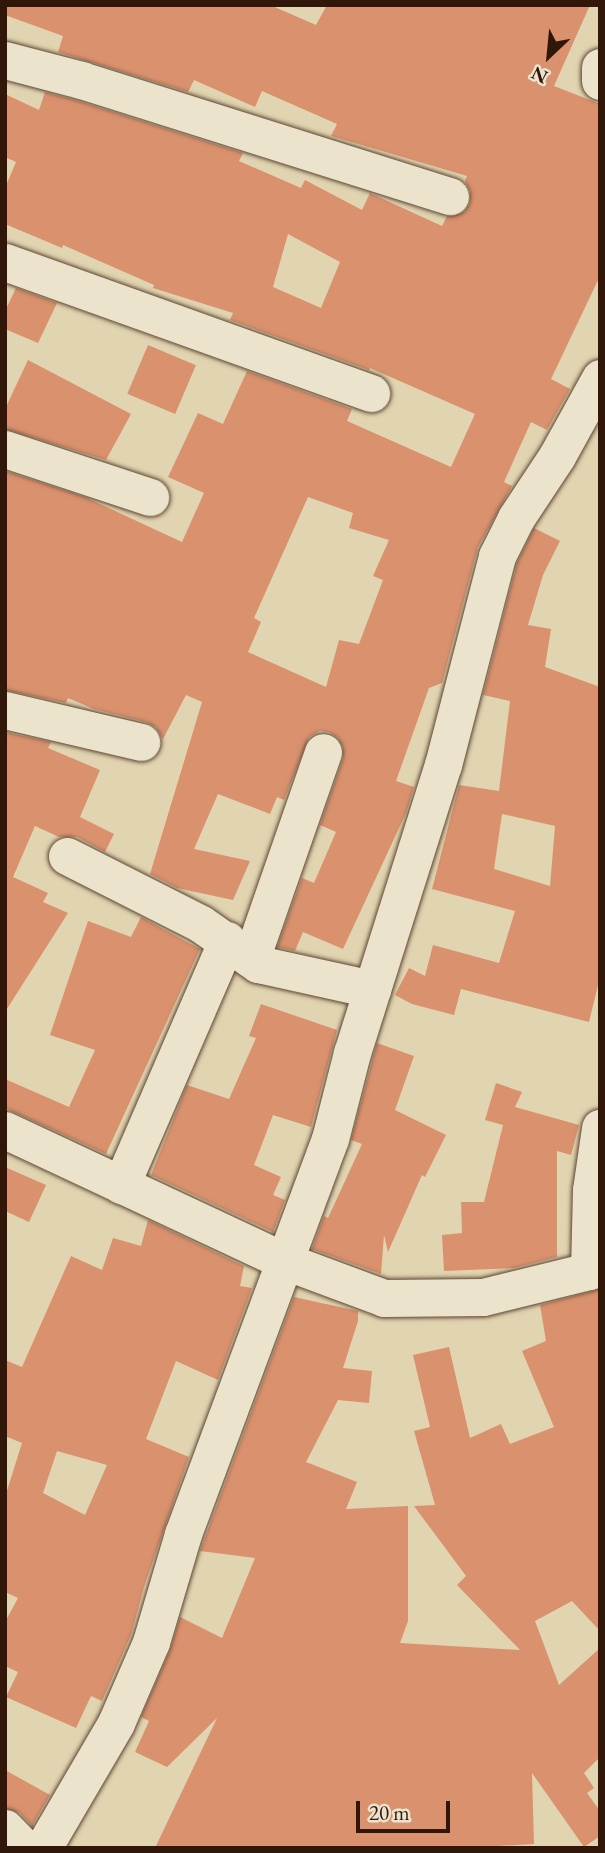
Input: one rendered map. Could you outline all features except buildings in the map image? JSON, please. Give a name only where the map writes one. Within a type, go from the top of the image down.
[{"type":"street","points":[[5,60],[81,80],[450,196]]},
{"type":"street","points":[[600,67],[600,81]]},
{"type":"street","points":[[5,262],[371,393]]},
{"type":"street","points":[[43,1848],[116,1723],[151,1642],[183,1534],[282,1260],[330,1139],[372,989],[443,765],[497,556],[516,518],[557,456],[600,378]]},
{"type":"street","points":[[5,449],[150,497]]},
{"type":"street","points":[[5,710],[141,742]]},
{"type":"street","points":[[121,1185],[239,950],[323,752]]},
{"type":"street","points":[[67,856],[239,950],[258,964],[372,989]]},
{"type":"street","points":[[5,1130],[282,1260],[384,1298],[483,1297],[595,1267],[591,1190],[600,1128]]},
{"type":"street","points":[[5,1828],[24,1848]]}]
